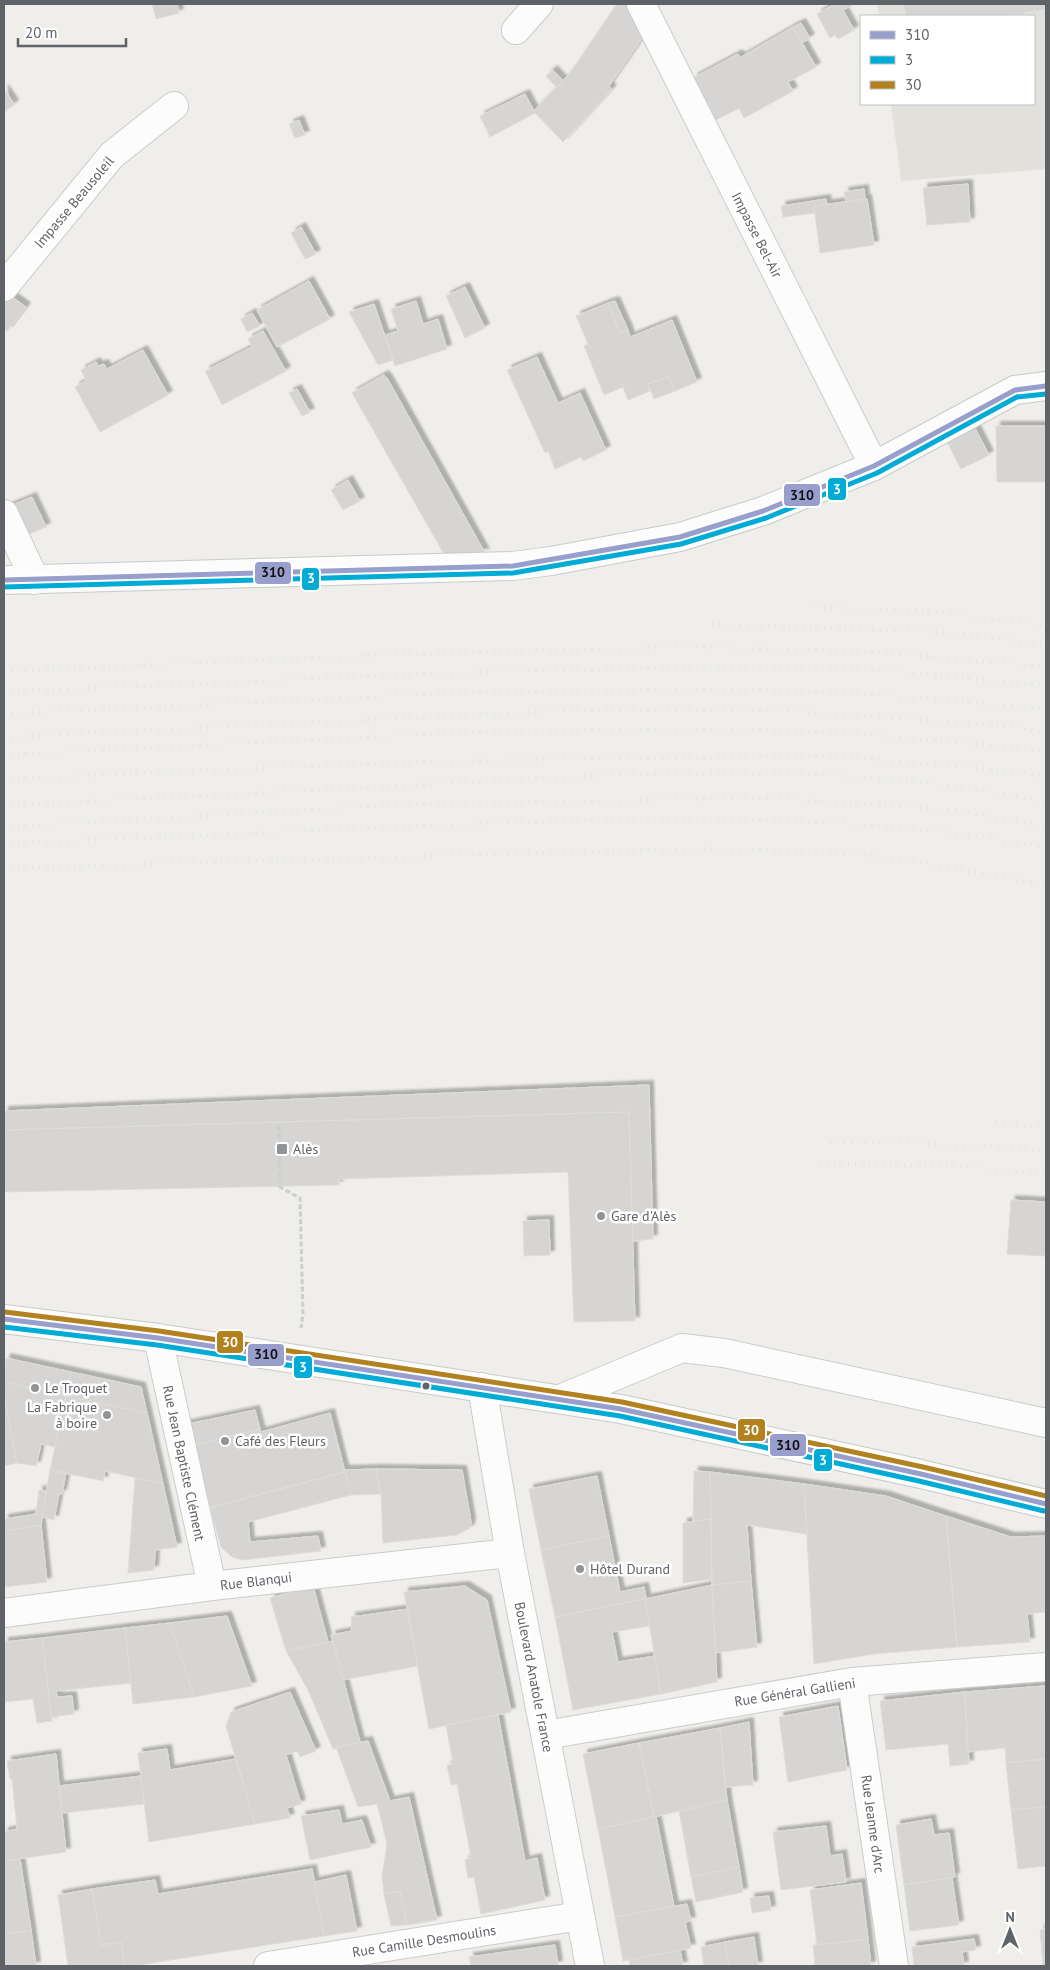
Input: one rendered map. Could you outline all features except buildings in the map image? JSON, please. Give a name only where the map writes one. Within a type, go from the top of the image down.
[{"type":"street","points":[[516,30],[539,4]]},
{"type":"street","name":"Impasse Bel-Air","points":[[641,4],[874,466]]},
{"type":"street","name":"Impasse Beausoleil","points":[[4,287],[112,155],[174,106]]},
{"type":"street","points":[[4,580],[513,566],[551,561],[680,536],[763,511],[874,466],[1015,390],[1046,386]]},
{"type":"street","points":[[4,514],[35,580]]},
{"type":"street","points":[[4,1318],[158,1338],[621,1408],[921,1474],[1046,1504]]},
{"type":"street","name":"Rue Jean Baptiste Clément","points":[[158,1338],[212,1586]]},
{"type":"street","points":[[560,1399],[682,1348],[724,1353],[1046,1423]]},
{"type":"street","name":"Boulevard Anatole France","points":[[482,1387],[510,1553],[590,1966]]},
{"type":"street","name":"Rue Blanqui","points":[[4,1613],[212,1586],[510,1553]]},
{"type":"street","name":"Rue Général Gallieni","points":[[546,1735],[852,1682],[1046,1667]]},
{"type":"street","name":"Rue Jeanne d'Arc","points":[[852,1682],[894,1966]]},
{"type":"street","name":"Rue Camille Desmoulins","points":[[268,1966],[580,1916]]},
{"type":"path","points":[[278,1126],[280,1187],[300,1198],[303,1314],[295,1359]]},
{"type":"shaded area","points":[[877,4],[1046,4],[1046,169],[901,181],[891,105],[1035,105],[1035,15],[879,15]]},
{"type":"railway","points":[[810,607],[917,610],[1046,626]]},
{"type":"railway","points":[[712,624],[957,633],[1046,644]]},
{"type":"railway","points":[[4,671],[406,654],[688,647],[868,651],[1046,667]]},
{"type":"railway","points":[[4,692],[444,673],[702,667],[850,667],[1046,686]]},
{"type":"railway","points":[[4,714],[449,693],[701,689],[849,692],[1046,709]]},
{"type":"railway","points":[[4,737],[579,710],[795,711],[1017,727],[1046,734]]},
{"type":"railway","points":[[4,755],[452,733],[632,729],[763,729],[844,733],[1046,751]]},
{"type":"railway","points":[[4,779],[433,761],[832,756],[1022,772],[1046,778]]},
{"type":"railway","points":[[4,805],[542,778],[687,773],[833,775],[976,789],[1046,802]]},
{"type":"railway","points":[[4,827],[412,804],[767,798],[960,810],[1046,827]]},
{"type":"railway","points":[[4,843],[601,819],[718,819],[836,823],[948,832],[1046,847]]},
{"type":"railway","points":[[4,868],[720,848],[892,857],[1046,885]]},
{"type":"railway","points":[[996,1122],[1046,1127]]},
{"type":"railway","points":[[830,1142],[981,1145],[1046,1152]]},
{"type":"railway","points":[[820,1164],[963,1166],[1046,1174]]},
{"type":"transit line","name":"310","points":[[4,580],[513,566],[680,537],[763,511],[874,466],[1015,390],[1046,386]]},
{"type":"transit line","name":"3","points":[[4,587],[513,573],[681,544],[766,518],[877,473],[1017,397],[1046,394]]},
{"type":"transit line","name":"30","points":[[5,1312],[159,1331],[622,1402],[923,1467],[1046,1496]]},
{"type":"transit line","name":"310","points":[[4,1319],[158,1338],[621,1409],[921,1474],[1046,1504]]},
{"type":"transit line","name":"3","points":[[4,1327],[157,1345],[620,1416],[919,1481],[1044,1511]]},
{"type":"place","name":"Alès","points":[[282,1149]]},
{"type":"place","name":"Gare d'Alès","points":[[601,1216]]},
{"type":"place","name":"Le Troquet","points":[[35,1388]]},
{"type":"place","name":"La Fabrique à boire","points":[[107,1415]]},
{"type":"place","name":"Café des Fleurs","points":[[225,1441]]},
{"type":"place","name":"Hôtel Durand","points":[[580,1569]]}]
